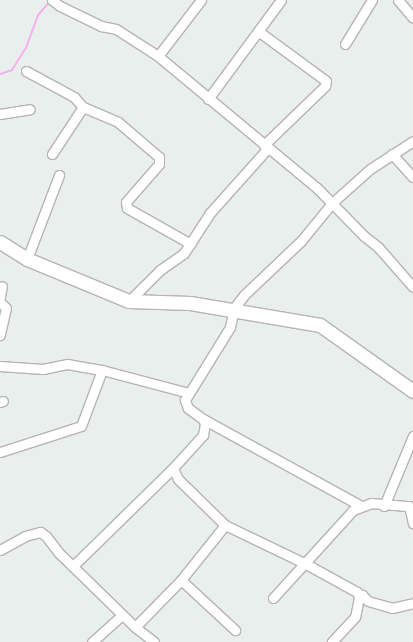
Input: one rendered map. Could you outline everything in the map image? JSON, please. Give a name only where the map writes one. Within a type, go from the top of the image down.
[{"type":"street","points":[[158,56],[201,0]]},
{"type":"street","points":[[208,99],[281,0]]},
{"type":"street","points":[[344,44],[372,0]]},
{"type":"street","points":[[398,0],[413,18]]},
{"type":"street","points":[[53,1],[102,26],[116,29],[158,56],[332,203],[378,247],[413,287]]},
{"type":"street","points":[[129,301],[160,270],[184,253],[210,214],[266,146],[325,86],[326,81],[258,31]]},
{"type":"street","points":[[26,70],[74,97],[83,107],[118,122],[159,157],[160,164],[126,202],[127,208],[191,244]]},
{"type":"street","points":[[52,154],[83,107]]},
{"type":"street","points":[[0,114],[30,109]]},
{"type":"street","points":[[361,506],[203,419],[185,405],[189,392],[230,327],[234,308],[244,295],[301,241],[332,203],[370,169],[413,142]]},
{"type":"street","points":[[392,154],[413,177]]},
{"type":"street","points":[[27,259],[59,175]]},
{"type":"street","points":[[2,246],[27,259],[129,301],[190,303],[234,308],[320,324],[413,391]]},
{"type":"street","points":[[0,297],[2,286]]},
{"type":"street","points":[[0,302],[6,308],[0,335]]},
{"type":"street","points":[[0,366],[43,369],[67,364],[102,370],[189,392]]},
{"type":"street","points":[[0,452],[81,426],[102,370]]},
{"type":"street","points":[[73,566],[173,468],[203,435],[205,424],[203,419]]},
{"type":"street","points":[[384,506],[413,436]]},
{"type":"street","points":[[173,468],[178,479],[225,525],[306,564],[357,592],[359,597],[355,617],[332,642]]},
{"type":"street","points":[[273,598],[289,578],[306,564],[344,519],[361,506],[371,503],[384,506],[408,506],[413,524]]},
{"type":"street","points":[[135,627],[181,580],[225,525]]},
{"type":"street","points":[[0,550],[25,536],[40,532],[46,536],[73,566],[122,615],[154,642]]},
{"type":"street","points":[[181,580],[235,630]]},
{"type":"street","points":[[359,597],[362,594],[368,601],[392,608],[413,603]]},
{"type":"street","points":[[92,642],[122,615]]},
{"type":"waterway","points":[[0,74],[12,70],[26,48],[38,15],[50,1]]}]
